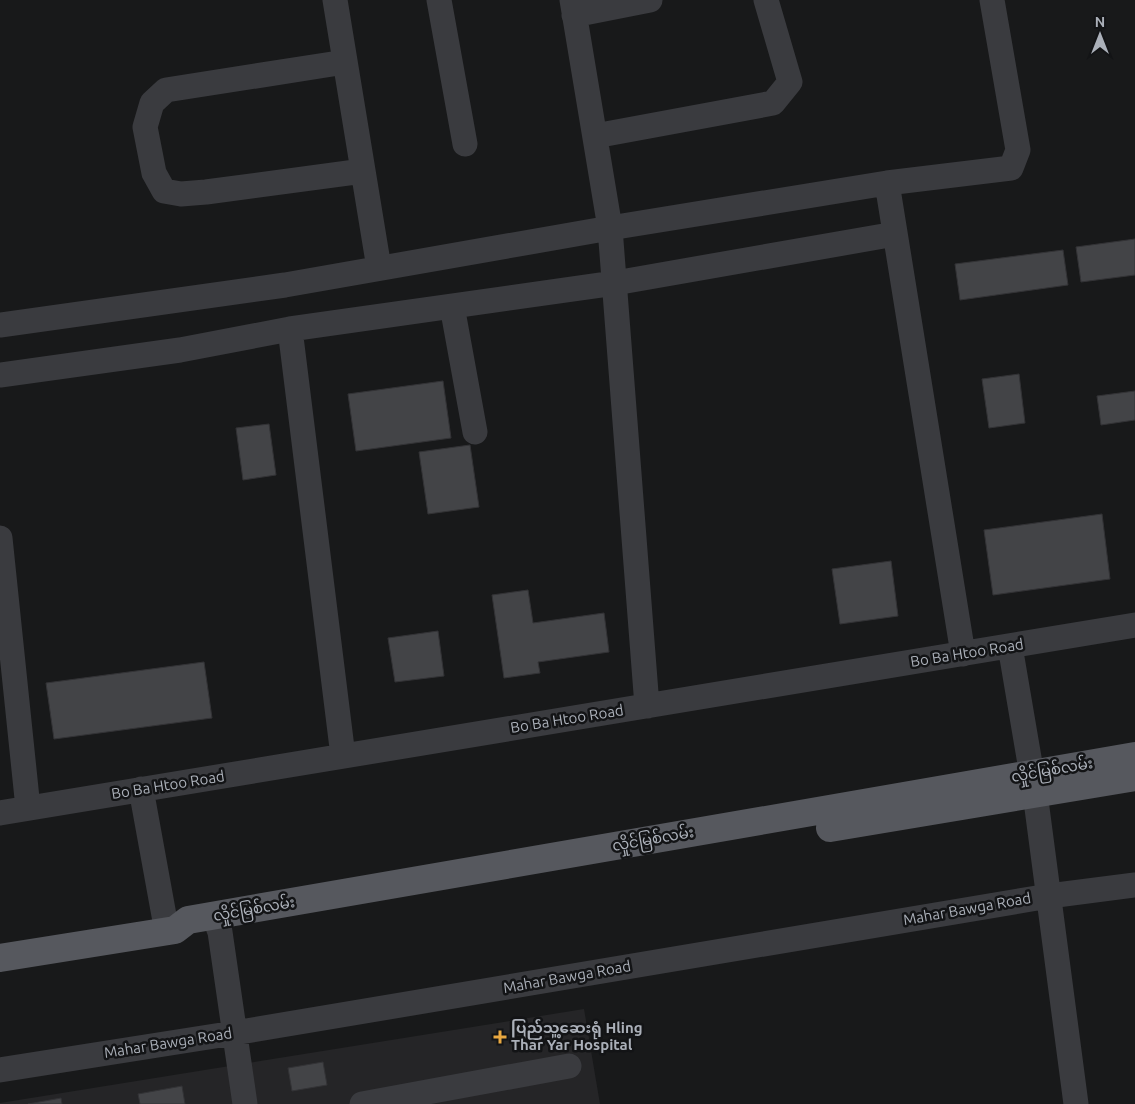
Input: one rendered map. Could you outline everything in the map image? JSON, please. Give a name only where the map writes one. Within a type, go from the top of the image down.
[{"type":"main road","name":"လှိုင်မြစ်လမ်း","points":[[0,958],[171,931],[190,937],[217,924],[1034,783],[1135,756]]},
{"type":"main road","name":"လှိုင်မြစ်လမ်း","points":[[1034,783],[1135,776]]},
{"type":"street","points":[[335,0],[378,268]]},
{"type":"street","points":[[440,0],[465,144]]},
{"type":"street","points":[[647,706],[610,228],[573,8],[650,0]]},
{"type":"street","points":[[595,136],[773,103],[790,82],[766,0]]},
{"type":"street","points":[[0,325],[285,285],[610,228],[887,183],[1011,168],[1018,150],[992,0]]},
{"type":"street","points":[[345,62],[166,90],[152,103],[145,127],[154,173],[164,191],[181,194],[206,192],[363,171]]},
{"type":"street","points":[[887,183],[963,654]]},
{"type":"street","points":[[0,375],[180,350],[290,329],[614,283],[895,234]]},
{"type":"street","points":[[452,306],[475,432]]},
{"type":"street","points":[[290,329],[343,756]]},
{"type":"street","points":[[0,538],[28,808]]},
{"type":"street","name":"Bo Ba Htoo Road","points":[[0,813],[1135,625]]},
{"type":"street","points":[[1010,646],[1034,783],[1076,1104]]},
{"type":"street","points":[[141,789],[171,931]]},
{"type":"street","name":"Mahar Bawga Road","points":[[0,1070],[234,1033],[1049,896],[1135,885]]},
{"type":"street","points":[[217,924],[245,1104]]},
{"type":"street","points":[[362,1104],[569,1066]]},
{"type":"shaded area","name":"ပြည်သူ့ဆေးရုံ Hling Thar Yar Hospital","points":[[584,1009],[600,1104],[0,1104],[0,1103]]},
{"type":"building","points":[[1135,239],[1135,275],[1081,282],[1076,247]]},
{"type":"building","points":[[1063,250],[1068,285],[960,300],[955,264]]},
{"type":"building","points":[[1019,374],[1025,423],[989,428],[982,379]]},
{"type":"building","points":[[443,381],[451,438],[356,451],[348,394]]},
{"type":"building","points":[[1135,391],[1135,420],[1101,425],[1097,396]]},
{"type":"building","points":[[269,424],[276,475],[243,480],[236,428]]},
{"type":"building","points":[[470,445],[479,507],[428,514],[419,452]]},
{"type":"building","points":[[1102,514],[1110,579],[993,595],[984,530]]},
{"type":"building","points":[[891,561],[898,616],[840,624],[832,569]]},
{"type":"building","points":[[528,590],[533,623],[604,613],[609,652],[538,662],[540,673],[504,678],[492,595]]},
{"type":"building","points":[[438,631],[444,676],[395,682],[388,638]]},
{"type":"building","points":[[204,662],[212,718],[54,739],[46,683]]},
{"type":"building","points":[[323,1062],[327,1085],[292,1091],[288,1068]]},
{"type":"building","points":[[182,1086],[185,1104],[140,1104],[138,1094]]},
{"type":"building","points":[[61,1098],[62,1104],[28,1104]]},
{"type":"place","name":"ပြည်သူ့ဆေးရုံ Hling Thar Yar Hospital","points":[[500,1037]]}]
